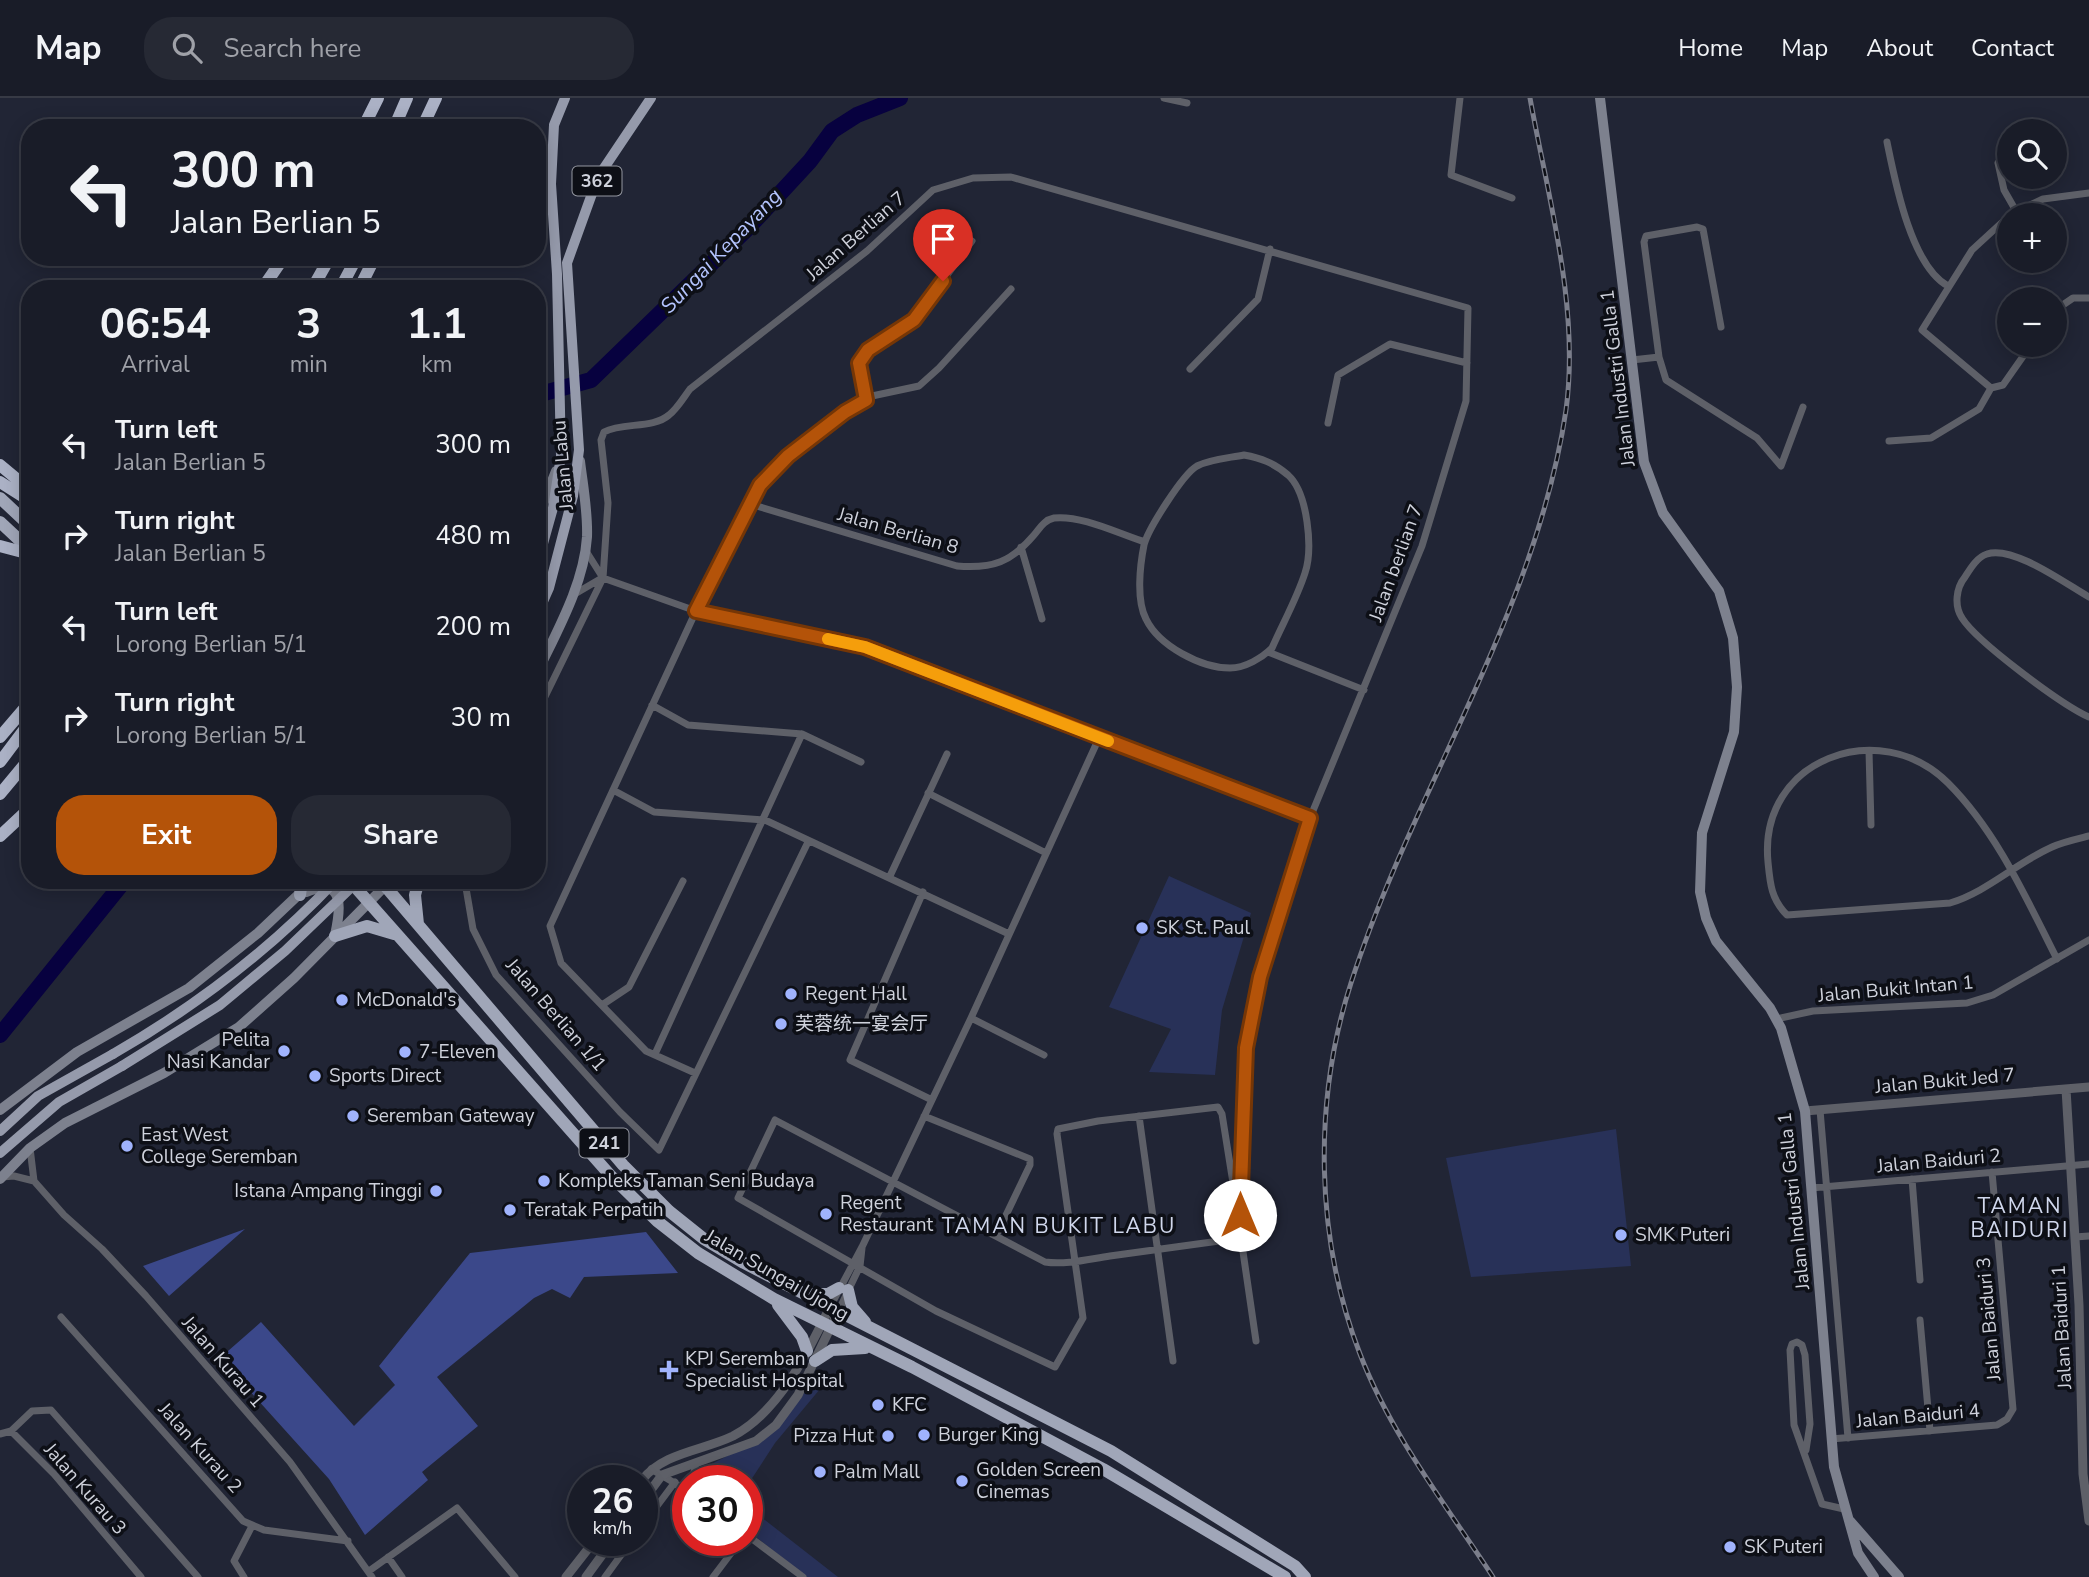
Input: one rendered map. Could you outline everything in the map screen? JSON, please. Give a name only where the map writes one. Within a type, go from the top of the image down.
[{"type":"highway","points":[[368,119],[378,98]]},
{"type":"highway","points":[[398,119],[407,98]]},
{"type":"highway","points":[[427,119],[436,98]]},
{"type":"highway","points":[[0,465],[21,482]]},
{"type":"highway","points":[[0,482],[21,499]]},
{"type":"highway","points":[[0,498],[21,518]]},
{"type":"highway","points":[[0,522],[21,543]]},
{"type":"highway","points":[[0,546],[21,550]]},
{"type":"highway","points":[[0,737],[21,712]]},
{"type":"highway","points":[[0,762],[21,734]]},
{"type":"highway","points":[[0,794],[21,769]]},
{"type":"highway","points":[[0,836],[21,816]]},
{"type":"highway","points":[[300,895],[301,889]]},
{"type":"highway","name":"Jalan Sungai Ujong","points":[[357,889],[610,1175],[657,1221],[698,1253],[825,1327],[1103,1469],[1285,1577]]},
{"type":"highway","name":"Jalan Sungai Ujong","points":[[391,889],[421,929],[623,1165],[669,1211],[704,1239],[803,1294],[1111,1451],[1295,1566],[1305,1577]]},
{"type":"highway","points":[[417,889],[415,895],[421,929]]},
{"type":"highway","points":[[335,936],[368,926],[397,935]]},
{"type":"highway","points":[[803,1294],[823,1295],[844,1289],[852,1307],[870,1327]]},
{"type":"highway","points":[[774,1299],[795,1326],[811,1356],[838,1349],[869,1348]]},
{"type":"main road","name":"Jalan Labu","points":[[546,495],[561,456],[552,146],[554,125],[565,98]]},
{"type":"main road","name":"Jalan Industri Galla 1","points":[[1600,98],[1639,428],[1651,488],[1663,513],[1719,591],[1727,614],[1737,662],[1734,732],[1702,833],[1700,892],[1706,918],[1716,941],[1776,1019],[1788,1050],[1804,1111],[1831,1439],[1846,1514],[1858,1553],[1874,1577]]},
{"type":"main road","name":"Jalan Labu","points":[[546,653],[572,596],[585,550],[587,526],[571,349],[567,275],[570,251],[598,177],[649,99]]},
{"type":"main road","points":[[546,595],[573,496],[579,450]]},
{"type":"main road","points":[[546,533],[561,456]]},
{"type":"main road","points":[[0,1110],[77,1052],[189,988],[306,889]]},
{"type":"main road","points":[[300,895],[315,889]]},
{"type":"main road","points":[[0,1131],[38,1096],[207,996],[327,889]]},
{"type":"main road","points":[[331,889],[336,893],[340,913],[335,936]]},
{"type":"main road","points":[[0,1153],[59,1102],[220,1005],[285,951],[350,889]]},
{"type":"main road","points":[[1,1178],[30,1148],[89,1108],[164,1073],[216,1043],[277,993],[380,889]]},
{"type":"main road","points":[[1846,1514],[1899,1577]]},
{"type":"street","points":[[1164,98],[1187,103]]},
{"type":"street","points":[[1460,98],[1451,175],[1512,198]]},
{"type":"street","points":[[1887,142],[1897,191],[1912,234],[1936,279],[1948,286]]},
{"type":"street","name":"Jalan Berlian 7","points":[[603,578],[608,503],[601,440],[604,432],[613,426],[660,421],[670,415],[690,389],[867,251],[933,190],[973,178],[1012,177],[1468,308]]},
{"type":"street","points":[[2034,203],[2043,199],[2089,192]]},
{"type":"street","points":[[1721,327],[1703,229],[1697,226],[1646,236],[1644,242],[1659,357],[1666,380],[1757,438],[1781,466],[1802,407]]},
{"type":"street","points":[[1991,388],[1922,330],[1972,250],[1997,227]]},
{"type":"street","points":[[866,400],[859,363],[868,350],[914,320],[972,241]]},
{"type":"street","points":[[1190,369],[1258,299],[1270,249]]},
{"type":"street","points":[[808,842],[695,1073],[646,1051],[561,962],[550,926],[696,611],[760,485],[788,456],[845,412],[866,400],[919,386],[939,368],[1011,289]]},
{"type":"street","points":[[2067,302],[2073,298],[2089,298]]},
{"type":"street","name":"Jalan berlian 7","points":[[1310,818],[1422,546],[1466,401],[1468,308]]},
{"type":"street","points":[[1328,423],[1339,375],[1390,344],[1467,363]]},
{"type":"street","points":[[1632,360],[1659,357]]},
{"type":"street","points":[[1889,441],[1931,438],[1979,409],[1991,388],[2003,385],[2023,357]]},
{"type":"street","points":[[1244,456],[1265,459],[1290,476],[1304,507],[1310,544],[1306,572],[1268,652],[1233,668],[1195,660],[1154,632],[1144,617],[1142,600],[1145,542],[1177,488],[1195,467],[1244,456]]},
{"type":"street","name":"Jalan Berlian 8","points":[[750,504],[957,566],[980,568],[1006,562],[1043,523],[1055,518],[1082,522],[1145,542]]},
{"type":"street","points":[[1021,547],[1042,619]]},
{"type":"street","points":[[585,550],[603,578],[696,611],[865,647],[1310,818],[1260,977],[1246,1048],[1239,1192],[1241,1238],[1256,1341]]},
{"type":"street","points":[[2089,597],[2023,559],[1994,552],[1984,555],[1973,566],[1961,582],[1956,601],[1961,617],[1974,631],[2038,684],[2089,717]]},
{"type":"street","points":[[572,596],[603,578]]},
{"type":"street","points":[[546,695],[603,578]]},
{"type":"street","points":[[1268,652],[1364,690]]},
{"type":"street","points":[[652,705],[688,724],[802,734],[861,762]]},
{"type":"street","points":[[654,1054],[765,820],[802,734]]},
{"type":"street","points":[[844,1289],[852,1261],[862,1247],[925,1116],[1099,738]]},
{"type":"street","points":[[1869,751],[1871,825]]},
{"type":"street","points":[[2057,959],[2011,870],[1982,822],[1948,782],[1927,766],[1890,751],[1826,757],[1803,770],[1784,790],[1771,817],[1766,848],[1770,887],[1777,904],[1787,915],[1950,903],[1968,897],[2011,870],[2053,846],[2089,836]]},
{"type":"street","points":[[890,876],[947,754]]},
{"type":"street","points":[[613,790],[654,812],[765,820],[808,842],[890,876],[1009,934]]},
{"type":"street","points":[[928,793],[1046,853]]},
{"type":"street","points":[[602,1005],[629,987],[683,881]]},
{"type":"street","name":"Jalan Berlian 1/1","points":[[466,889],[473,929],[496,975],[620,1112],[659,1150],[695,1073]]},
{"type":"street","points":[[923,892],[850,1060],[932,1100]]},
{"type":"street","name":"Jalan Bukit Intan 1","points":[[1776,1019],[1813,1011],[1967,1003],[1993,995],[2089,940]]},
{"type":"street","points":[[971,1018],[1044,1055]]},
{"type":"street","name":"Jalan Bukit Jed 7","points":[[1804,1111],[2089,1087]]},
{"type":"street","name":"Jalan Baiduri 1","points":[[2066,1088],[2075,1237],[2084,1305],[2083,1474],[2089,1521]]},
{"type":"street","points":[[1239,1192],[1233,1183],[1222,1114],[1218,1107],[1058,1129],[1076,1261],[1083,1318],[1055,1367],[936,1311],[738,1198],[775,1120],[1045,1262],[1076,1261],[1241,1238]]},
{"type":"street","points":[[1819,1110],[1848,1438]]},
{"type":"street","points":[[925,1116],[1030,1159],[1030,1165],[996,1236]]},
{"type":"street","points":[[1139,1116],[1173,1361]]},
{"type":"street","points":[[1,1178],[14,1176],[34,1181],[30,1148]]},
{"type":"street","name":"Jalan Baiduri 2","points":[[1811,1188],[2089,1164]]},
{"type":"street","name":"Jalan Baiduri 3","points":[[1993,1172],[2013,1409],[2007,1419]]},
{"type":"street","points":[[1912,1179],[1920,1280]]},
{"type":"street","name":"Jalan Kurau 1","points":[[34,1181],[64,1215],[102,1249],[146,1296],[290,1462],[371,1574]]},
{"type":"street","points":[[2075,1237],[2089,1236]]},
{"type":"street","points":[[658,1480],[662,1475],[756,1441],[776,1424],[798,1395],[811,1356],[844,1289],[860,1266],[862,1247]]},
{"type":"street","name":"Jalan Kurau 2","points":[[61,1317],[243,1521],[252,1526]]},
{"type":"street","points":[[1920,1320],[1930,1431]]},
{"type":"street","points":[[1805,1450],[1810,1424],[1805,1355],[1802,1345],[1797,1342],[1790,1350],[1794,1425],[1822,1504],[1846,1514]]},
{"type":"street","points":[[658,1465],[671,1457],[734,1435],[750,1424],[811,1356]]},
{"type":"street","points":[[0,1434],[11,1432],[32,1411],[51,1410],[198,1577]]},
{"type":"street","name":"Jalan Baiduri 4","points":[[1831,1439],[1997,1425],[2007,1419]]},
{"type":"street","name":"Jalan Kurau 3","points":[[11,1432],[54,1475],[141,1577]]},
{"type":"street","points":[[658,1473],[672,1481]]},
{"type":"street","points":[[658,1504],[672,1485]]},
{"type":"street","points":[[371,1574],[388,1557],[457,1508],[515,1577]]},
{"type":"street","points":[[244,1577],[234,1561],[252,1526],[348,1541]]},
{"type":"street","points":[[763,1547],[803,1577]]},
{"type":"street","points":[[566,1577],[582,1556]]},
{"type":"street","points":[[586,1577],[601,1556]]},
{"type":"street","points":[[605,1577],[620,1556]]},
{"type":"street","points":[[713,1577],[729,1556]]},
{"type":"street","points":[[388,1557],[402,1577]]},
{"type":"shaded area","points":[[1169,876],[1251,913],[1222,1010],[1215,1075],[1149,1072],[1171,1029],[1109,1007]]},
{"type":"shaded area","points":[[1616,1129],[1631,1266],[1471,1277],[1446,1158]]},
{"type":"shaded area","points":[[245,1229],[169,1296],[143,1266]]},
{"type":"shaded area","points":[[646,1232],[678,1273],[584,1277],[570,1298],[552,1289],[534,1298],[437,1377],[478,1426],[422,1472],[428,1480],[365,1535],[329,1479],[220,1358],[261,1322],[354,1426],[395,1385],[379,1366],[470,1253]]},
{"type":"shaded area","points":[[819,1374],[830,1377],[775,1443],[761,1465],[710,1465],[762,1438],[780,1424]]},
{"type":"shaded area","points":[[763,1518],[838,1577],[807,1577],[763,1543]]},
{"type":"waterway","name":"Sungai Kepayang","points":[[546,392],[591,380],[748,228],[810,161],[832,131],[857,115],[900,98]]},
{"type":"waterway","name":"Sungai Kepayang","points":[[0,1035],[118,889]]},
{"type":"railway","points":[[1493,1577],[1403,1441],[1360,1354],[1345,1310],[1334,1264],[1327,1217],[1325,1122],[1330,1074],[1351,983],[1407,840],[1501,630],[1551,485],[1566,410],[1569,332],[1560,253],[1530,98]]},
{"type":"slow traffic","points":[[828,639],[865,647],[1108,741]]},
{"type":"place","name":"SK St. Paul","points":[[1142,928]]},
{"type":"place","name":"Regent Hall","points":[[791,994]]},
{"type":"place","name":"McDonald's","points":[[342,1000]]},
{"type":"place","name":"芙蓉统一宴会厅","points":[[781,1024]]},
{"type":"place","name":"Pelita Nasi Kandar","points":[[284,1051]]},
{"type":"place","name":"7-Eleven","points":[[405,1052]]},
{"type":"place","name":"Sports Direct","points":[[315,1076]]},
{"type":"place","name":"Seremban Gateway","points":[[353,1116]]},
{"type":"place","name":"East West College Seremban","points":[[127,1146]]},
{"type":"place","name":"Kompleks Taman Seni Budaya","points":[[544,1181]]},
{"type":"place","name":"Istana Ampang Tinggi","points":[[436,1191]]},
{"type":"place","name":"Teratak Perpatih","points":[[510,1210]]},
{"type":"place","name":"Regent Restaurant","points":[[826,1214]]},
{"type":"place","name":"SMK Puteri","points":[[1621,1235]]},
{"type":"place","name":"KPJ Seremban Specialist Hospital","points":[[669,1370]]},
{"type":"place","name":"KFC","points":[[878,1405]]},
{"type":"place","name":"Burger King","points":[[924,1435]]},
{"type":"place","name":"Pizza Hut","points":[[888,1436]]},
{"type":"place","name":"Palm Mall","points":[[820,1472]]},
{"type":"place","name":"Golden Screen Cinemas","points":[[962,1481]]},
{"type":"place","name":"SK Puteri","points":[[1730,1547]]},
{"type":"district","name":"TAMAN BAIDURI","points":[[2020,1218]]},
{"type":"district","name":"TAMAN BUKIT LABU","points":[[1059,1226]]},
{"type":"route","points":[[943,281],[914,320],[868,350],[859,363],[866,400],[845,412],[788,456],[760,485],[696,611],[865,647],[1310,818],[1260,977],[1246,1048],[1240,1215]]}]
